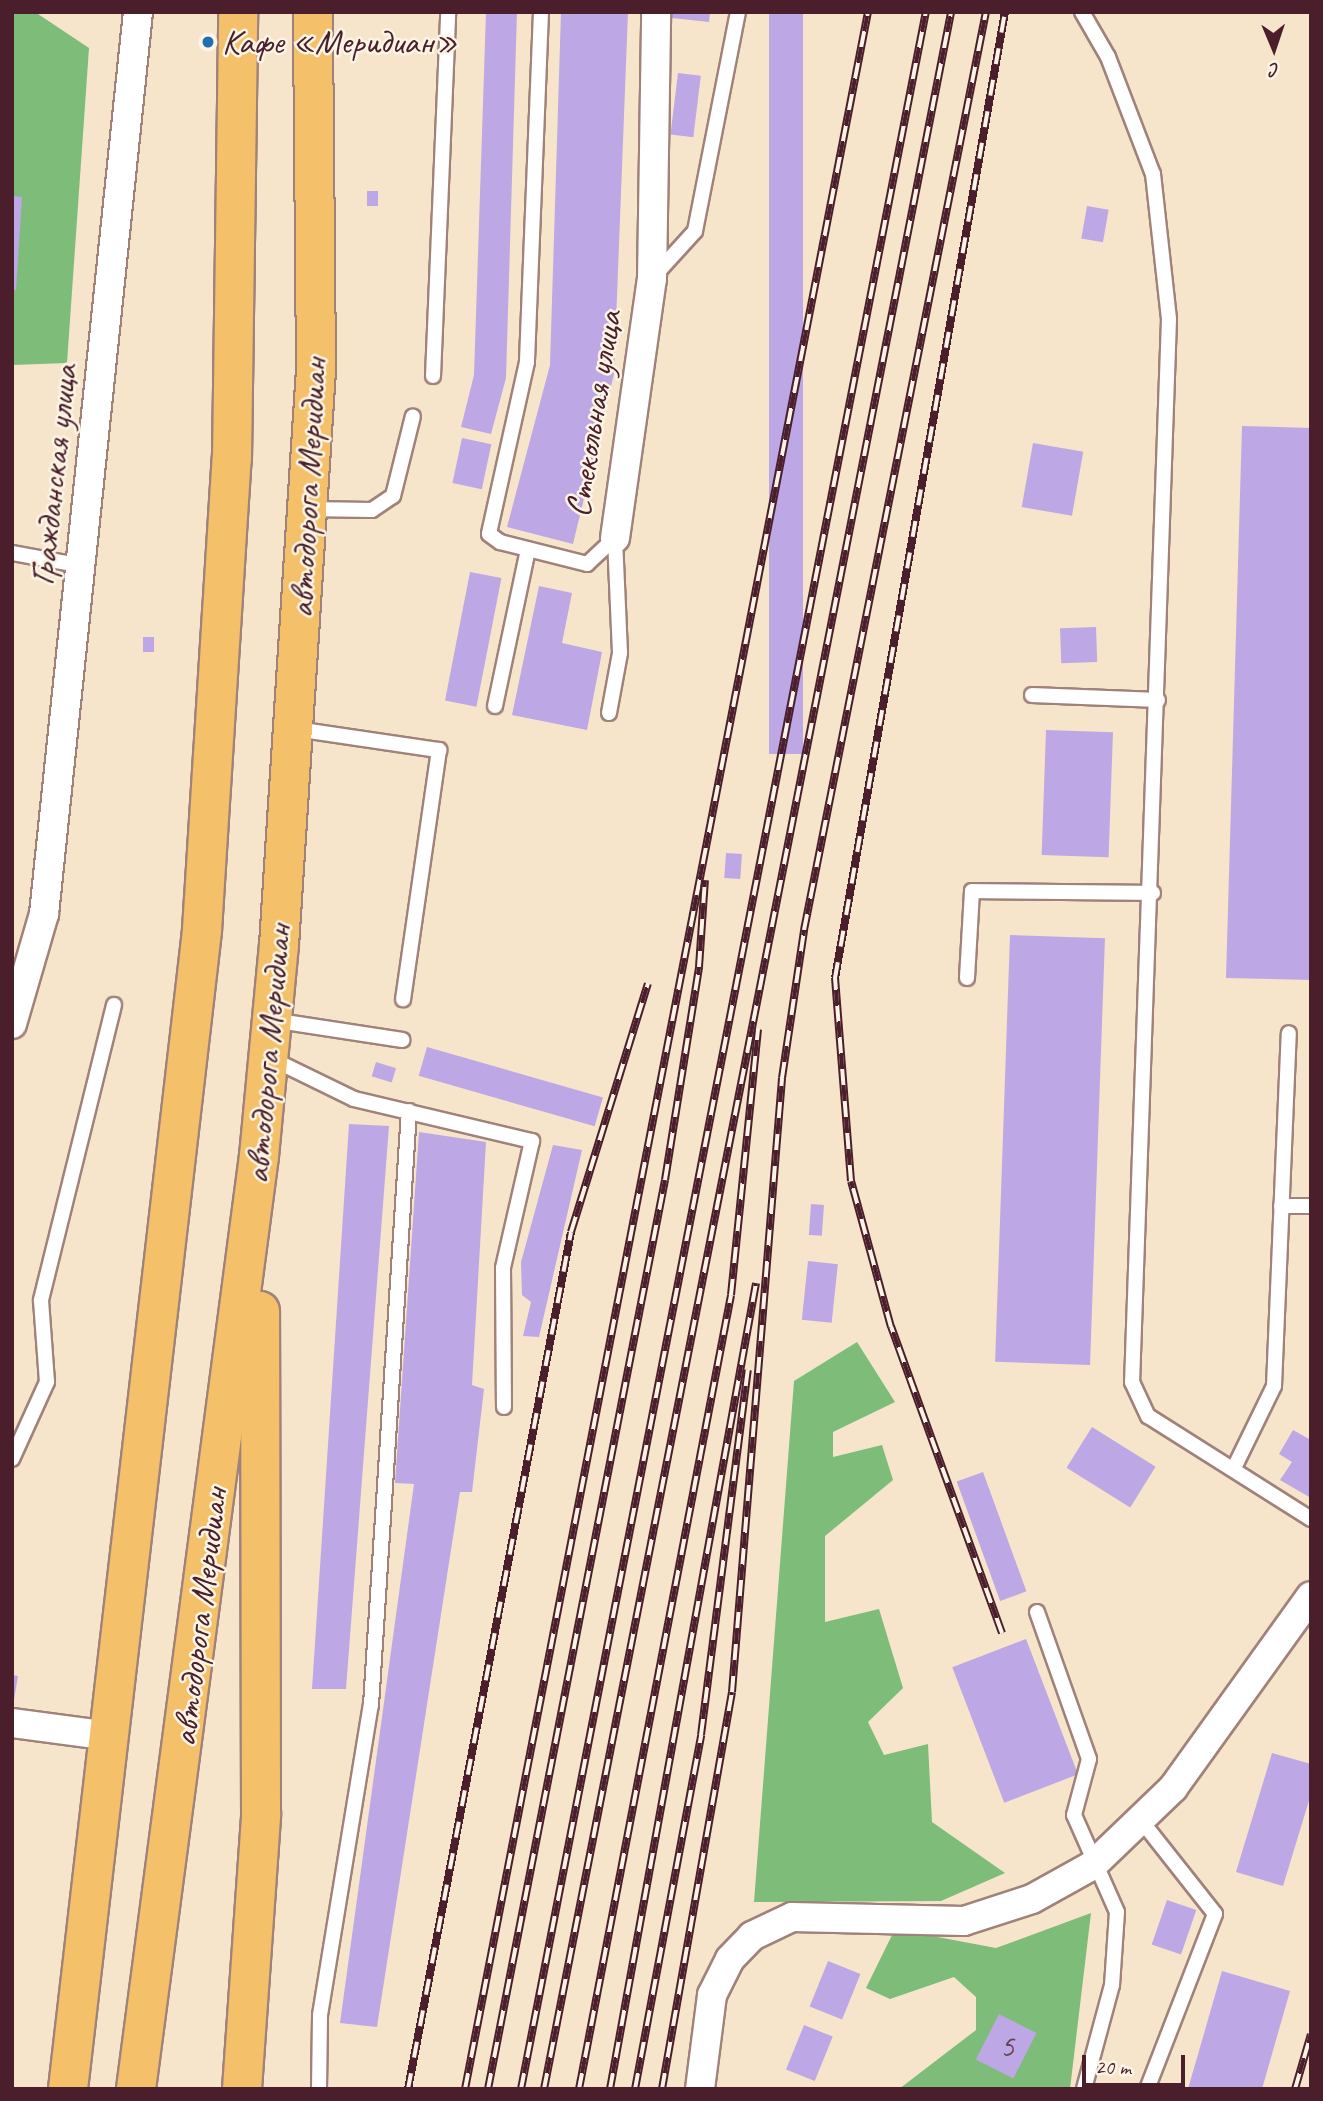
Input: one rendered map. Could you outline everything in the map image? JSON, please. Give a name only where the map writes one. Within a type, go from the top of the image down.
[{"type":"main road","points":[[68,2089],[202,930],[232,459],[238,12]]},
{"type":"main road","name":"автодорога Меридиан","points":[[136,2089],[260,1156],[294,729],[316,370],[313,12]]},
{"type":"main road","points":[[242,2089],[262,1741],[260,1156]]},
{"type":"street","name":"Гражданская улица","points":[[12,1024],[44,914],[138,12]]},
{"type":"street","name":"Стекольная улица","points":[[615,538],[652,278],[656,12]]},
{"type":"street","points":[[700,2089],[712,1995],[730,1959],[752,1936],[792,1917],[964,1921],[1032,1899],[1093,1865],[1140,1819],[1240,1701],[1311,1596]]},
{"type":"street","points":[[12,1723],[110,1737]]},
{"type":"lane","points":[[433,376],[448,12]]},
{"type":"lane","name":"Стекольная улица","points":[[541,12],[527,362],[489,534],[528,550],[587,564],[615,538]]},
{"type":"lane","points":[[652,278],[695,231],[738,12]]},
{"type":"lane","points":[[1082,12],[1108,57],[1153,174],[1169,319],[1153,893],[1132,1382],[1148,1416],[1236,1466],[1311,1519]]},
{"type":"lane","points":[[308,509],[372,510],[393,496],[413,416]]},
{"type":"lane","points":[[609,713],[620,653],[615,538]]},
{"type":"lane","points":[[495,706],[528,550]]},
{"type":"lane","points":[[12,554],[82,566]]},
{"type":"lane","points":[[1032,695],[1158,700]]},
{"type":"lane","points":[[294,729],[439,750],[403,999]]},
{"type":"lane","points":[[967,978],[972,891],[1153,893]]},
{"type":"lane","points":[[12,1459],[47,1382],[41,1300],[114,1005]]},
{"type":"lane","points":[[1236,1466],[1274,1386],[1289,1033]]},
{"type":"lane","points":[[269,1039],[402,1040]]},
{"type":"lane","points":[[269,1039],[354,1098],[532,1141],[503,1268],[504,1407]]},
{"type":"lane","points":[[319,2089],[320,2015],[371,1705],[409,1111]]},
{"type":"lane","points":[[1281,1206],[1311,1206]]},
{"type":"lane","points":[[1037,1612],[1089,1759],[1073,1815],[1093,1865],[1117,1912],[1112,1985],[1084,2089]]},
{"type":"lane","points":[[1140,1819],[1215,1914],[1147,2089]]},
{"type":"green space","points":[[12,12],[35,12],[89,48],[67,363],[12,365]]},
{"type":"green space","points":[[857,1342],[895,1402],[833,1432],[833,1457],[882,1445],[893,1480],[825,1536],[825,1622],[879,1609],[903,1688],[868,1722],[884,1755],[928,1744],[932,1822],[1005,1873],[941,1901],[754,1902],[794,1381]]},
{"type":"green space","points":[[1091,1913],[1070,2089],[899,2089],[976,2030],[976,1997],[954,1977],[890,1999],[866,1988],[895,1929],[996,1948]]},
{"type":"building","points":[[486,12],[517,12],[506,378],[491,434],[461,427],[474,375]]},
{"type":"building","points":[[561,12],[628,12],[614,374],[573,544],[507,527],[550,365]]},
{"type":"building","points":[[672,12],[710,12],[709,22],[672,18]]},
{"type":"building","points":[[769,12],[803,12],[803,754],[769,754]]},
{"type":"building","points":[[678,73],[701,76],[693,137],[670,135]]},
{"type":"building","points":[[367,191],[378,191],[378,206],[367,206]]},
{"type":"building","points":[[12,196],[22,197],[16,290],[12,290]]},
{"type":"building","points":[[1087,206],[1109,210],[1103,242],[1081,238]]},
{"type":"building","points":[[1242,426],[1311,428],[1311,980],[1226,978]]},
{"type":"building","points":[[462,438],[491,444],[482,489],[452,483]]},
{"type":"building","points":[[1033,443],[1083,452],[1072,516],[1022,507]]},
{"type":"building","points":[[470,572],[501,578],[476,707],[445,701]]},
{"type":"building","points":[[539,586],[572,593],[562,643],[602,652],[587,730],[512,715]]},
{"type":"building","points":[[1096,627],[1097,662],[1061,663],[1060,628]]},
{"type":"building","points":[[143,637],[154,637],[154,652],[143,652]]},
{"type":"building","points":[[1046,730],[1113,732],[1109,857],[1042,855]]},
{"type":"building","points":[[726,853],[742,854],[740,879],[724,878]]},
{"type":"building","points":[[1010,935],[1105,938],[1090,1365],[995,1362]]},
{"type":"building","points":[[427,1047],[603,1097],[595,1126],[419,1076]]},
{"type":"building","points":[[376,1062],[396,1068],[392,1082],[372,1076]]},
{"type":"building","points":[[349,1124],[389,1126],[346,1689],[312,1689]]},
{"type":"building","points":[[419,1132],[486,1142],[472,1385],[484,1389],[472,1492],[460,1492],[377,2027],[340,2023],[414,1484],[395,1483]]},
{"type":"building","points":[[553,1145],[582,1150],[539,1337],[523,1336],[531,1302],[522,1295],[521,1262]]},
{"type":"building","points":[[811,1204],[824,1205],[822,1236],[809,1235]]},
{"type":"building","points":[[808,1261],[838,1264],[832,1323],[802,1320]]},
{"type":"building","points":[[1092,1427],[1156,1467],[1130,1507],[1067,1468]]},
{"type":"building","points":[[1293,1430],[1311,1440],[1311,1498],[1280,1480],[1292,1462],[1279,1454]]},
{"type":"building","points":[[983,1472],[1026,1591],[1000,1601],[957,1482]]},
{"type":"building","points":[[1026,1639],[1078,1774],[1004,1803],[952,1667]]},
{"type":"building","points":[[12,1675],[18,1676],[14,1700],[12,1699]]},
{"type":"building","points":[[1272,1753],[1311,1764],[1311,1794],[1283,1886],[1236,1872]]},
{"type":"building","points":[[1167,1900],[1196,1910],[1181,1955],[1152,1944]]},
{"type":"building","points":[[828,1961],[860,1974],[842,2020],[810,2006]]},
{"type":"building","points":[[1222,1971],[1290,1991],[1262,2089],[1188,2089]]},
{"type":"building","points":[[999,2014],[1036,2033],[1013,2079],[976,2059]]},
{"type":"building","points":[[804,2025],[833,2037],[815,2081],[786,2070]]},
{"type":"railway","points":[[465,2089],[868,12]]},
{"type":"railway","points":[[521,2089],[926,12]]},
{"type":"railway","points":[[544,2089],[951,12]]},
{"type":"railway","points":[[662,2089],[732,1692],[782,1078],[804,930],[986,12]]},
{"type":"railway","points":[[1002,1633],[891,1327],[851,1181],[835,978],[1005,12]]},
{"type":"railway","points":[[488,2089],[665,1180],[699,967],[705,880]]},
{"type":"railway","points":[[408,2089],[571,1232],[648,984]]},
{"type":"railway","points":[[579,2089],[731,1295],[758,1029]]},
{"type":"railway","points":[[610,2089],[756,1283]]},
{"type":"railway","points":[[635,2089],[701,1735],[748,1370]]},
{"type":"railway","points":[[1295,2089],[1311,2034]]},
{"type":"place","name":"Кафе «Меридиан»","points":[[208,42]]}]
